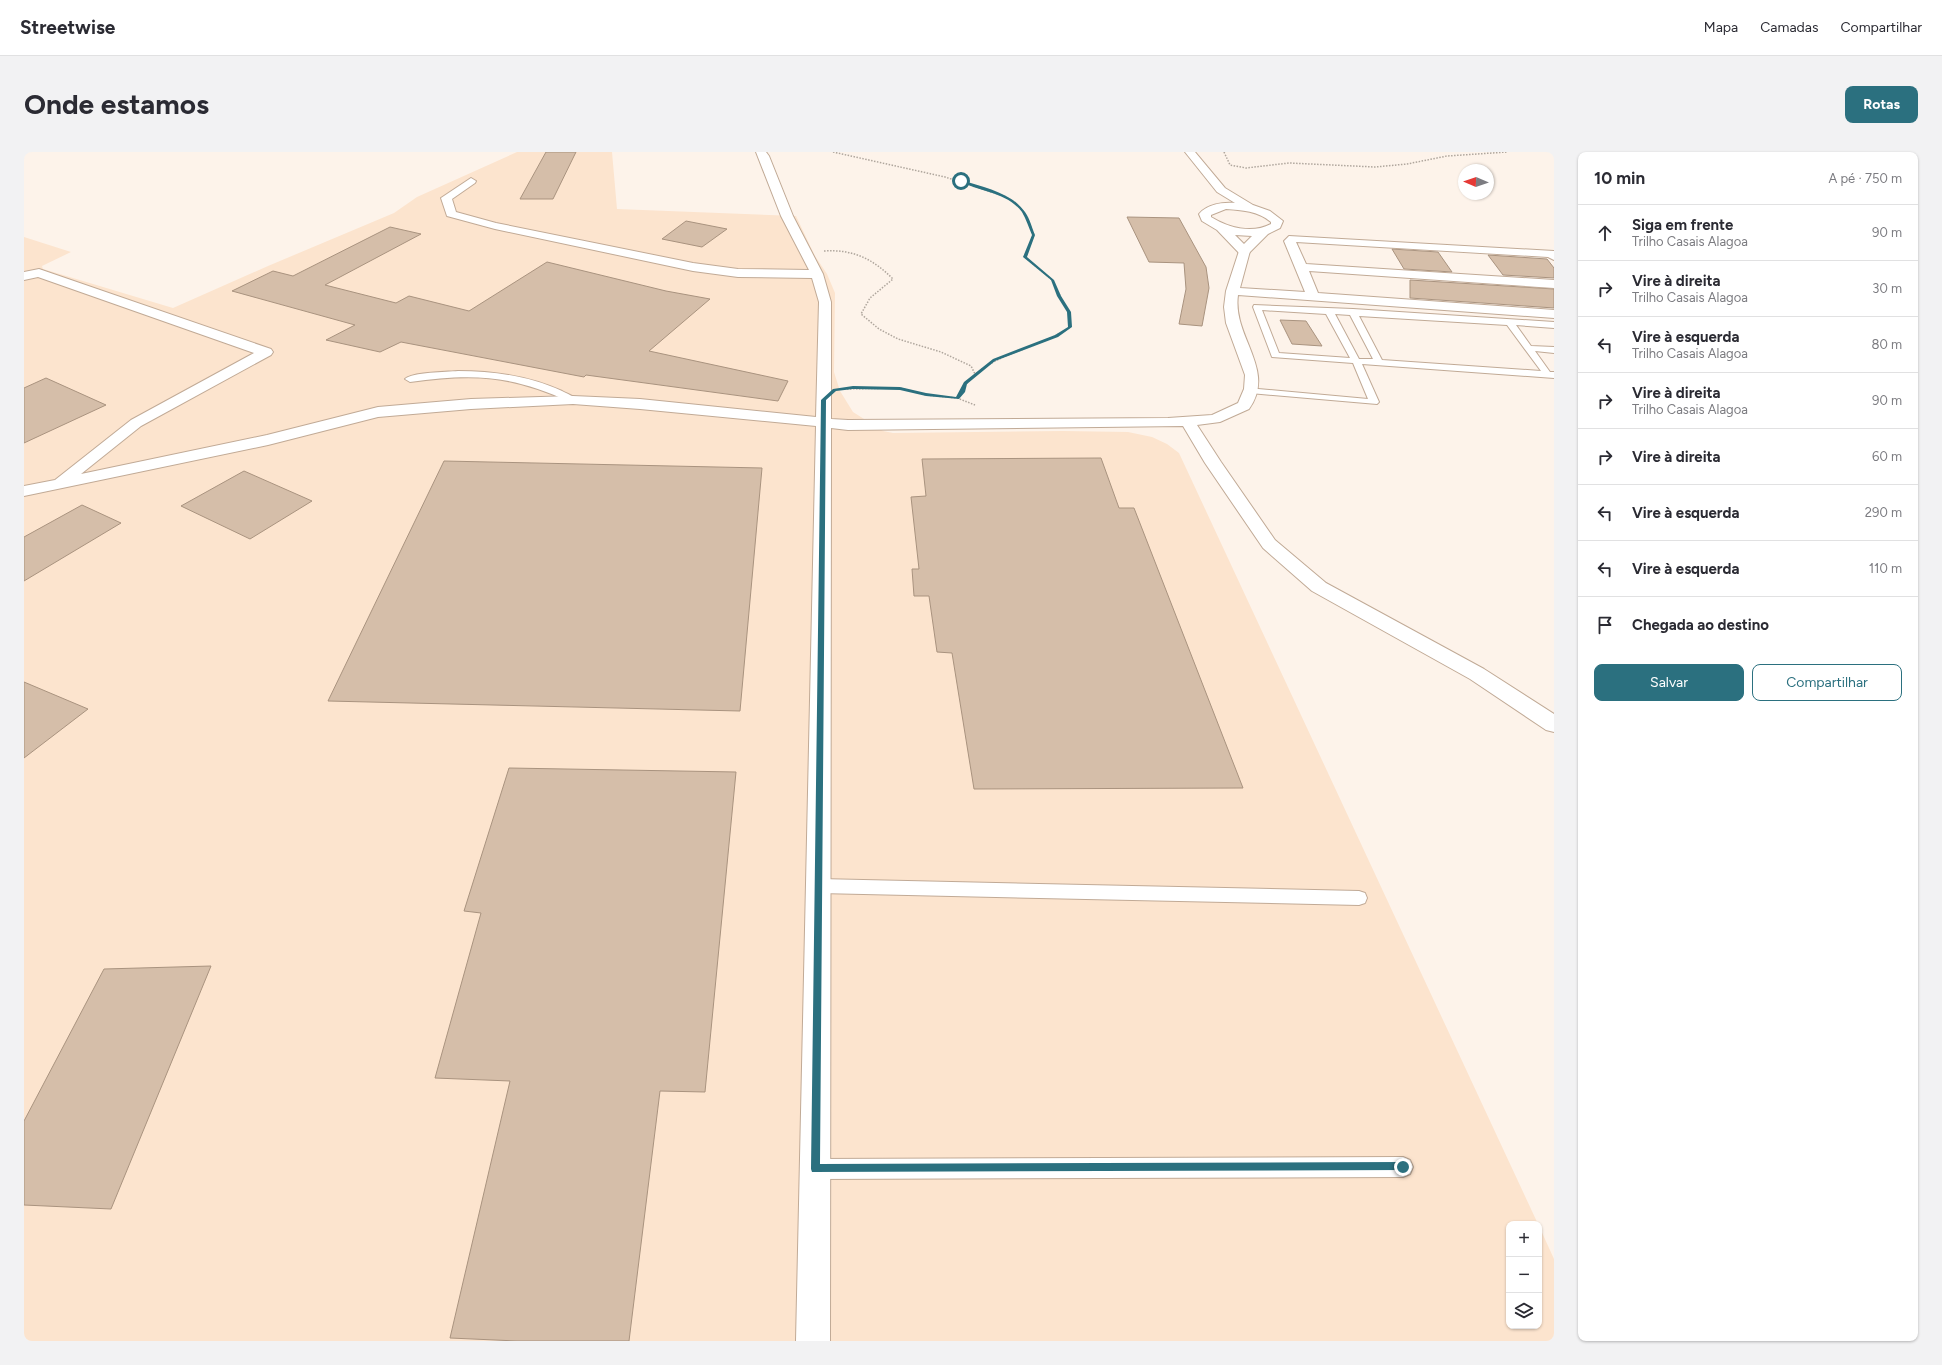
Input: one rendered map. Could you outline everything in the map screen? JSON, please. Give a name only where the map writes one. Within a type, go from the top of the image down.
[{"type":"street","points":[[761,152],[764,156],[786,216],[817,274],[825,302],[813,1341]]},
{"type":"street","points":[[24,491],[268,440],[378,412],[471,404],[574,400],[824,412],[965,425],[1187,421],[1215,419],[1244,406],[1250,390],[1252,383],[1252,368],[1240,346],[1231,315],[1232,291],[1244,251],[1263,232],[1276,226],[1277,221],[1272,216],[1250,208],[1221,190],[1190,152]]},
{"type":"street","points":[[471,181],[446,198],[451,214],[495,226],[693,267],[738,273],[817,274]]},
{"type":"street","points":[[1216,207],[1221,199],[1221,190]]},
{"type":"street","points":[[1244,251],[1221,228],[1206,218],[1205,214],[1209,210],[1216,207],[1226,206],[1250,208]]},
{"type":"street","points":[[1221,228],[1246,232],[1263,232]]},
{"type":"street","points":[[1314,298],[1290,241],[1293,238],[1550,254],[1554,256]]},
{"type":"street","points":[[1301,267],[1554,284]]},
{"type":"street","points":[[24,276],[39,273],[266,352],[136,423],[58,484]]},
{"type":"street","points":[[1232,291],[1554,314]]},
{"type":"street","points":[[1187,421],[1213,463],[1269,544],[1319,586],[1477,674],[1554,724]]},
{"type":"lane","points":[[1551,375],[1275,355],[1257,307],[1554,325]]},
{"type":"lane","points":[[1250,390],[1374,402],[1356,361],[1329,311]]},
{"type":"lane","points":[[1353,312],[1379,363]]},
{"type":"lane","points":[[1509,322],[1528,348],[1551,375]]},
{"type":"lane","points":[[1528,348],[1554,350]]},
{"type":"lane","points":[[410,380],[437,375],[463,373],[509,379],[538,385],[574,400]]},
{"type":"lane","points":[[819,886],[1359,898]]},
{"type":"lane","points":[[815,1169],[1403,1167]]},
{"type":"path","points":[[824,412],[834,390],[853,387],[900,388],[926,395],[958,398],[965,383],[976,376],[994,360],[1057,336],[1070,327],[1069,312],[1059,296],[1052,280],[1025,257],[1034,235],[1024,214],[1017,204],[1006,196],[961,181],[833,152]]},
{"type":"path","points":[[1224,152],[1230,165],[1246,168],[1289,163],[1375,167],[1407,164],[1447,156],[1507,152]]},
{"type":"path","points":[[806,253],[828,250],[853,252],[871,258],[893,279],[875,292],[865,304],[861,314],[878,329],[898,339],[940,352],[971,366],[976,376]]},
{"type":"shaded area","points":[[517,152],[612,152],[617,209],[796,216],[815,256],[827,274],[835,293],[834,372],[840,391],[853,412],[883,431],[893,433],[1063,431],[1128,432],[1152,437],[1167,444],[1179,453],[1537,1221],[1506,1221],[1506,1329],[1542,1329],[1542,1233],[1554,1259],[1554,1341],[24,1341],[24,237],[71,252],[42,266],[43,269],[173,308],[394,213],[417,197]]},
{"type":"building","points":[[546,152],[576,152],[553,199],[520,199]]},
{"type":"building","points":[[1127,217],[1179,218],[1206,267],[1209,288],[1202,326],[1179,324],[1186,289],[1184,263],[1149,262]]},
{"type":"building","points":[[686,221],[727,229],[702,247],[662,239]]},
{"type":"building","points":[[390,227],[421,234],[325,285],[396,303],[409,296],[469,311],[547,262],[666,291],[710,299],[649,351],[788,381],[778,401],[586,375],[584,377],[401,342],[380,352],[326,340],[355,325],[232,291],[273,271],[293,276]]},
{"type":"building","points":[[1392,249],[1438,252],[1452,272],[1404,269]]},
{"type":"building","points":[[1488,255],[1547,259],[1554,268],[1554,278],[1503,275]]},
{"type":"building","points":[[1410,280],[1554,289],[1554,308],[1410,298]]},
{"type":"building","points":[[1280,320],[1306,321],[1322,346],[1292,344]]},
{"type":"building","points":[[46,378],[106,405],[24,443],[24,388]]},
{"type":"building","points":[[1101,458],[1119,508],[1134,508],[1243,788],[974,789],[952,653],[937,652],[929,596],[914,596],[912,569],[919,569],[911,497],[926,496],[922,459]]},
{"type":"building","points":[[444,461],[762,468],[740,711],[328,701]]},
{"type":"building","points":[[244,471],[312,501],[250,539],[181,506]]},
{"type":"building","points":[[82,505],[121,523],[24,581],[24,537]]},
{"type":"building","points":[[24,682],[88,709],[24,758]]},
{"type":"building","points":[[509,768],[736,772],[705,1092],[660,1091],[629,1341],[517,1341],[450,1338],[510,1081],[435,1078],[481,913],[464,911]]},
{"type":"building","points":[[211,966],[111,1209],[24,1205],[24,1121],[104,969]]},
{"type":"route","points":[[961,181],[1006,196],[1017,204],[1029,221],[1034,235],[1025,257],[1038,266],[1052,280],[1059,296],[1069,312],[1070,327],[1057,336],[1024,347],[994,360],[965,383],[958,398],[926,395],[900,388],[853,387],[834,390],[824,400],[815,1169],[1403,1167]]}]
